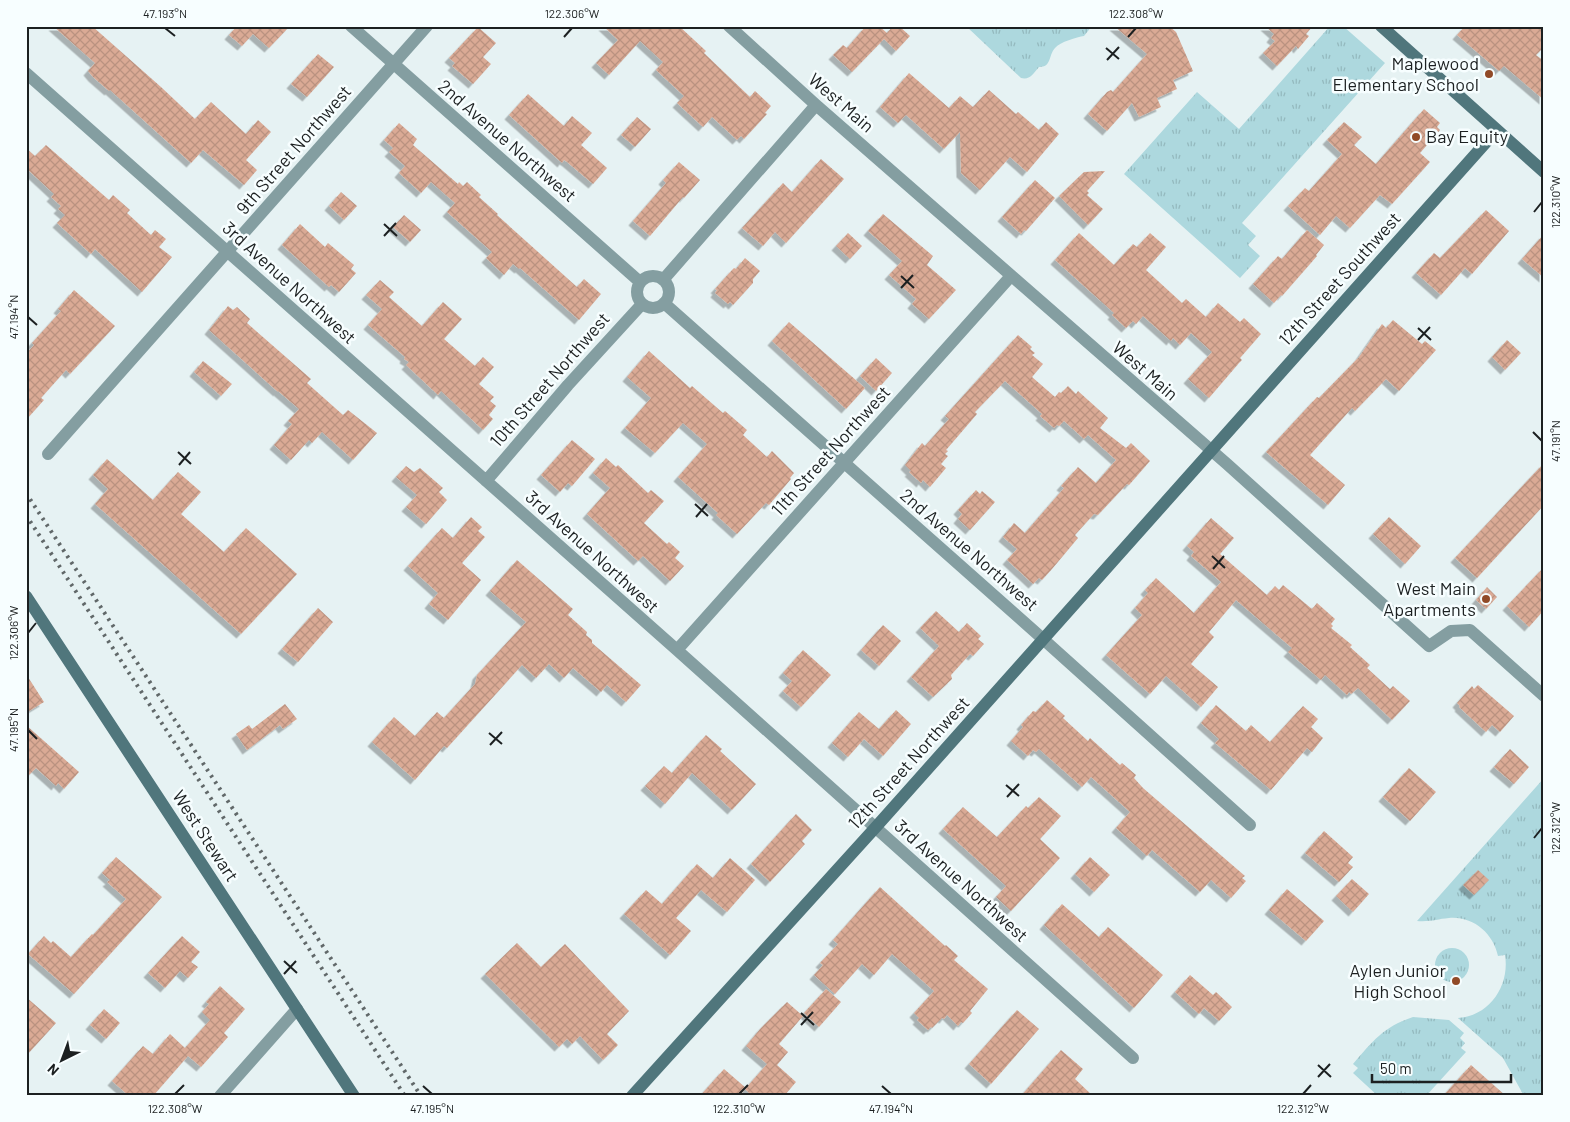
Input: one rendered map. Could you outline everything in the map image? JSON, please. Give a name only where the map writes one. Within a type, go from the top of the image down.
[{"type":"street","name":"2nd Avenue Northwest","points":[[351,26],[640,282]]},
{"type":"street","name":"9th Street Northwest","points":[[48,454],[427,26]]},
{"type":"street","name":"West Main","points":[[729,26],[1429,646],[1451,631],[1470,630],[1544,696]]},
{"type":"street","points":[[1381,26],[1544,172]]},
{"type":"street","name":"3rd Avenue Northwest","points":[[26,73],[677,650],[1133,1058]]},
{"type":"street","points":[[662,280],[816,105]]},
{"type":"street","name":"12th Street Southwest","points":[[1210,451],[1497,130]]},
{"type":"street","points":[[651,276],[662,280],[667,285],[668,298],[664,303],[655,308],[648,308],[638,298],[636,291],[640,282],[651,276]]},
{"type":"street","name":"11th Street Northwest","points":[[677,650],[1011,276]]},
{"type":"street","name":"2nd Avenue Northwest","points":[[664,303],[1044,639],[1250,825]]},
{"type":"street","name":"10th Street Northwest","points":[[486,481],[568,385],[642,304]]},
{"type":"street","name":"12th Street Northwest","points":[[632,1096],[875,828],[1210,451]]},
{"type":"street","name":"West Stewart","points":[[26,596],[354,1096]]},
{"type":"street","points":[[220,1096],[297,1009]]},
{"type":"green space","points":[[966,26],[1092,26],[1084,36],[1057,46],[1046,65],[1039,67],[1031,76],[1021,78]]},
{"type":"green space","points":[[1330,26],[1343,26],[1385,63],[1242,223],[1256,236],[1248,245],[1260,256],[1240,278],[1124,174],[1197,92],[1239,129]]},
{"type":"green space","points":[[1544,778],[1544,1096],[1524,1096],[1503,1058],[1458,1018],[1480,1012],[1495,997],[1501,988],[1504,977],[1505,955],[1498,956],[1487,933],[1474,923],[1458,918],[1417,921]]},
{"type":"green space","points":[[1452,948],[1464,953],[1469,965],[1464,977],[1452,982],[1440,977],[1435,965],[1440,953]]},
{"type":"green space","points":[[1413,1017],[1449,1020],[1464,1033],[1460,1038],[1465,1043],[1461,1048],[1466,1052],[1426,1096],[1378,1096],[1353,1073],[1358,1068],[1353,1064],[1386,1030]]},
{"type":"building","points":[[53,26],[92,26],[195,119],[211,102],[246,134],[258,120],[271,132],[246,160],[257,170],[244,185],[203,150],[191,163],[93,77],[88,71],[95,63]]},
{"type":"building","points":[[237,26],[290,26],[269,48],[253,34],[242,46],[229,35]]},
{"type":"building","points":[[603,26],[679,26],[750,97],[755,91],[771,106],[765,113],[767,114],[744,139],[741,136],[737,140],[712,117],[703,127],[677,103],[684,96],[656,70],[663,62],[640,41],[609,75],[596,63],[618,40]]},
{"type":"building","points":[[866,26],[879,26],[887,33],[893,26],[899,26],[910,36],[896,51],[884,39],[852,72],[833,55],[843,45],[847,48]]},
{"type":"building","points":[[1114,26],[1169,26],[1176,32],[1193,71],[1173,80],[1177,89],[1157,98],[1161,107],[1139,117],[1132,103],[1107,131],[1088,114],[1107,92],[1111,90],[1113,92],[1147,54]]},
{"type":"building","points":[[1265,26],[1313,26],[1306,34],[1309,36],[1298,49],[1296,46],[1277,66],[1263,53],[1275,41],[1271,38],[1274,34]]},
{"type":"building","name":"Maplewood Elementary School","points":[[1465,26],[1544,26],[1544,47],[1536,55],[1544,61],[1544,100],[1504,66],[1499,71],[1457,35]]},
{"type":"building","points":[[478,27],[496,43],[483,57],[491,64],[473,84],[452,66],[455,63],[449,58]]},
{"type":"building","points":[[318,54],[334,67],[307,97],[291,84]]},
{"type":"building","points":[[909,73],[949,108],[960,96],[973,107],[989,90],[1016,114],[1018,112],[1039,130],[1046,122],[1059,134],[1027,172],[1010,157],[980,190],[961,173],[960,132],[944,149],[906,115],[898,123],[880,107]]},
{"type":"building","points":[[528,94],[564,126],[572,116],[592,133],[581,145],[607,168],[593,184],[567,162],[564,160],[562,163],[509,115]]},
{"type":"building","points":[[1424,109],[1440,123],[1437,127],[1440,130],[1420,153],[1430,162],[1392,204],[1380,195],[1350,228],[1336,216],[1320,235],[1288,206],[1305,188],[1309,191],[1342,154],[1327,140],[1344,122],[1362,137],[1354,145],[1376,164]]},
{"type":"building","points":[[637,117],[651,129],[635,147],[621,135]]},
{"type":"building","points":[[399,123],[417,139],[413,145],[458,184],[459,182],[463,186],[467,182],[481,195],[479,197],[497,215],[577,287],[584,279],[601,294],[579,320],[520,268],[513,264],[504,275],[486,258],[492,252],[447,212],[455,203],[431,182],[421,193],[399,173],[405,166],[389,152],[393,148],[384,140]]},
{"type":"building","points":[[46,145],[109,200],[113,195],[130,210],[127,213],[151,235],[155,230],[166,239],[159,247],[172,257],[142,292],[95,249],[91,254],[57,223],[65,215],[58,209],[61,206],[51,197],[54,194],[26,168],[26,148],[35,156]]},
{"type":"building","points":[[821,159],[844,179],[786,243],[775,232],[763,246],[742,228],[783,183],[792,192]]},
{"type":"building","points":[[679,162],[700,180],[650,236],[633,221],[666,183],[663,180]]},
{"type":"building","points":[[1105,171],[1087,191],[1089,193],[1087,195],[1103,209],[1088,225],[1059,196],[1084,172]]},
{"type":"building","points":[[1035,180],[1055,198],[1026,231],[1024,230],[1021,234],[1002,217]]},
{"type":"building","points":[[341,192],[357,206],[344,220],[329,206]]},
{"type":"building","points":[[1486,210],[1509,231],[1472,274],[1465,268],[1441,295],[1416,273],[1434,253],[1440,258]]},
{"type":"building","points":[[883,214],[933,256],[927,265],[956,290],[929,319],[912,304],[916,299],[889,275],[902,261],[868,231]]},
{"type":"building","points":[[404,215],[421,230],[410,242],[393,227]]},
{"type":"building","points":[[300,224],[325,247],[328,243],[354,265],[351,269],[356,273],[339,292],[331,285],[329,287],[282,245]]},
{"type":"building","points":[[1307,230],[1324,245],[1317,256],[1274,303],[1253,284],[1278,256],[1282,259]]},
{"type":"building","points":[[848,233],[862,246],[850,259],[836,246]]},
{"type":"building","points":[[1079,233],[1114,265],[1133,244],[1137,247],[1150,233],[1166,247],[1146,270],[1182,303],[1186,299],[1206,317],[1218,303],[1240,322],[1244,318],[1261,334],[1240,358],[1242,360],[1209,398],[1188,379],[1212,352],[1191,333],[1180,345],[1173,338],[1171,341],[1143,316],[1136,324],[1133,321],[1126,328],[1112,315],[1114,313],[1055,260]]},
{"type":"building","points":[[1544,234],[1544,278],[1522,259]]},
{"type":"building","points":[[745,258],[760,271],[753,279],[753,283],[733,305],[730,302],[728,304],[715,293],[717,290],[715,289]]},
{"type":"building","points":[[380,280],[394,292],[389,297],[422,326],[443,302],[462,319],[444,339],[475,366],[483,357],[494,367],[479,384],[494,397],[490,401],[496,406],[489,415],[493,419],[483,430],[441,391],[438,395],[406,365],[409,362],[404,359],[405,357],[368,325],[382,309],[366,295]]},
{"type":"building","points":[[74,290],[115,326],[70,374],[66,370],[41,398],[44,400],[26,420],[26,354],[34,345],[32,343],[61,311],[58,309]]},
{"type":"building","points":[[228,306],[233,310],[237,307],[250,319],[247,323],[311,379],[307,383],[343,415],[348,410],[377,433],[353,460],[322,432],[312,443],[309,440],[291,460],[274,445],[292,424],[288,421],[299,409],[209,330]]},
{"type":"building","points":[[1393,320],[1422,344],[1425,341],[1436,350],[1399,391],[1386,379],[1355,411],[1352,408],[1310,455],[1345,485],[1328,505],[1266,452],[1317,397],[1319,398],[1359,357],[1382,324],[1386,328]]},
{"type":"building","points":[[789,322],[865,388],[846,409],[772,341]]},
{"type":"building","points":[[1018,335],[1032,347],[1030,349],[1035,353],[1032,355],[1043,364],[1032,377],[1055,397],[1068,386],[1076,394],[1078,391],[1108,418],[1100,428],[1126,448],[1131,443],[1150,461],[1129,485],[1127,484],[1098,515],[1094,514],[1075,535],[1078,538],[1052,569],[1042,580],[1039,578],[1033,584],[1007,560],[1017,549],[1003,537],[1014,523],[1025,533],[1064,488],[1061,486],[1078,467],[1096,483],[1116,460],[1088,435],[1084,439],[1064,421],[1054,428],[1040,416],[1042,414],[1005,381],[975,412],[977,414],[946,450],[948,451],[945,454],[948,456],[941,464],[946,468],[930,487],[923,480],[921,483],[909,472],[911,471],[905,465],[922,443],[925,446],[949,419],[945,416]]},
{"type":"building","points":[[1507,340],[1521,353],[1505,370],[1492,357]]},
{"type":"building","points":[[649,351],[690,388],[692,386],[723,413],[725,411],[747,430],[743,435],[767,457],[772,451],[794,473],[769,505],[766,503],[737,534],[716,515],[718,513],[678,477],[707,444],[683,423],[655,453],[625,428],[651,398],[627,377]]},
{"type":"building","points":[[876,358],[892,373],[876,391],[860,376]]},
{"type":"building","points":[[203,361],[232,384],[221,396],[194,372]]},
{"type":"building","points":[[572,440],[595,459],[572,486],[568,483],[560,492],[541,475]]},
{"type":"building","points":[[606,458],[616,467],[618,465],[648,493],[651,490],[664,501],[644,523],[667,544],[669,542],[680,552],[675,558],[684,566],[670,581],[643,556],[638,561],[587,514],[610,488],[593,473]]},
{"type":"building","points":[[107,459],[153,500],[178,472],[201,492],[181,514],[224,552],[246,528],[297,574],[241,634],[95,504],[108,489],[93,475]]},
{"type":"building","points":[[1544,463],[1544,505],[1477,578],[1455,558]]},
{"type":"building","points":[[406,466],[414,472],[420,468],[443,488],[439,492],[447,500],[426,524],[406,507],[417,495],[396,477]]},
{"type":"building","points":[[976,490],[980,494],[982,491],[995,502],[970,530],[958,519],[962,514],[958,510]]},
{"type":"building","points":[[471,517],[482,527],[478,531],[485,537],[462,563],[481,580],[448,620],[429,604],[438,593],[408,566],[442,528],[453,538]]},
{"type":"building","points":[[1389,517],[1421,546],[1405,564],[1373,534]]},
{"type":"building","points":[[1211,518],[1234,538],[1220,554],[1267,595],[1275,586],[1279,590],[1283,585],[1312,609],[1317,603],[1335,619],[1331,624],[1333,626],[1331,628],[1352,645],[1350,647],[1370,665],[1367,668],[1390,689],[1393,686],[1410,701],[1392,720],[1358,688],[1347,695],[1325,675],[1321,680],[1288,652],[1292,648],[1236,600],[1209,632],[1214,637],[1191,664],[1218,687],[1201,707],[1166,676],[1150,694],[1106,655],[1142,615],[1135,608],[1148,593],[1145,590],[1156,578],[1194,613],[1221,582],[1191,556],[1194,552],[1187,546]]},
{"type":"building","points":[[517,560],[573,609],[568,615],[587,632],[586,635],[592,640],[592,643],[641,685],[626,702],[607,685],[601,692],[573,668],[564,678],[549,664],[536,678],[522,665],[447,748],[444,746],[415,780],[372,742],[394,717],[415,736],[437,712],[444,718],[475,684],[477,675],[526,622],[490,591]]},
{"type":"building","points":[[1544,567],[1544,610],[1529,627],[1507,606]]},
{"type":"building","name":"West Main Apartments","points":[[1487,587],[1497,597],[1486,609],[1476,600]]},
{"type":"building","points":[[318,608],[333,622],[298,662],[282,649]]},
{"type":"building","points":[[936,611],[959,632],[967,623],[981,636],[978,639],[984,644],[973,656],[970,654],[951,675],[952,679],[933,697],[911,677],[939,646],[920,628]]},
{"type":"building","points":[[883,625],[901,641],[879,666],[861,650]]},
{"type":"building","points":[[803,650],[831,675],[801,707],[783,691],[792,681],[783,673]]},
{"type":"building","points":[[26,674],[44,702],[26,713]]},
{"type":"building","points":[[1478,685],[1514,716],[1500,732],[1492,725],[1486,732],[1457,703],[1472,686],[1474,689]]},
{"type":"building","points":[[1047,700],[1088,741],[1090,738],[1120,765],[1122,763],[1136,775],[1134,778],[1143,788],[1245,876],[1242,878],[1246,881],[1231,898],[1211,880],[1200,892],[1152,850],[1147,856],[1116,828],[1130,812],[1091,777],[1082,787],[1039,749],[1036,752],[1033,750],[1028,756],[1011,741],[1033,711],[1036,712]]},
{"type":"building","points":[[285,704],[297,719],[283,729],[280,725],[247,750],[236,734],[249,725],[252,729]]},
{"type":"building","points":[[1216,705],[1246,731],[1251,725],[1270,742],[1303,706],[1318,719],[1311,727],[1323,738],[1312,752],[1307,748],[1271,790],[1215,743],[1219,739],[1201,723]]},
{"type":"building","points":[[896,710],[911,724],[883,756],[864,739],[848,757],[832,743],[859,712],[879,729]]},
{"type":"building","points":[[26,725],[79,772],[64,789],[58,783],[56,786],[36,768],[26,778]]},
{"type":"building","points":[[706,735],[722,749],[720,751],[756,784],[732,810],[692,773],[665,804],[645,786],[664,766],[672,773]]},
{"type":"building","points":[[1510,749],[1529,767],[1514,784],[1494,767]]},
{"type":"building","points":[[1409,768],[1436,792],[1410,821],[1383,797]]},
{"type":"building","points":[[1039,797],[1061,816],[1040,839],[1060,858],[1011,911],[996,897],[1006,886],[943,829],[963,807],[997,837],[1026,806],[1028,808]]},
{"type":"building","points":[[796,814],[812,830],[802,841],[805,844],[770,882],[751,864]]},
{"type":"building","points":[[1324,831],[1353,857],[1348,863],[1353,867],[1339,882],[1305,853]]},
{"type":"building","points":[[116,857],[162,897],[74,994],[28,954],[44,936],[51,943],[53,941],[71,957],[126,899],[107,882],[110,880],[102,873]]},
{"type":"building","points":[[1090,857],[1110,875],[1094,892],[1075,874]]},
{"type":"building","points":[[730,858],[755,880],[727,912],[701,890],[676,918],[691,931],[670,955],[624,914],[646,890],[662,904],[697,864],[713,878]]},
{"type":"building","points":[[1478,870],[1489,880],[1474,895],[1463,885]]},
{"type":"building","points":[[1352,879],[1369,894],[1353,912],[1336,896]]},
{"type":"building","points":[[880,887],[958,956],[954,960],[988,989],[970,1011],[972,1013],[958,1026],[947,1015],[928,1030],[917,1020],[919,1018],[914,1013],[934,991],[892,954],[874,975],[862,964],[835,994],[814,975],[823,965],[820,963],[838,944],[833,940]]},
{"type":"building","points":[[1287,889],[1324,921],[1306,941],[1269,910]]},
{"type":"building","points":[[1062,904],[1099,937],[1108,927],[1163,975],[1134,1008],[1044,925]]},
{"type":"building","points":[[182,936],[200,952],[191,962],[198,967],[188,978],[180,971],[165,988],[148,973]]},
{"type":"building","points":[[517,943],[541,967],[565,944],[629,1011],[607,1034],[618,1045],[603,1060],[580,1036],[572,1044],[567,1039],[559,1047],[485,974]]},
{"type":"building","points":[[1190,975],[1213,995],[1216,992],[1232,1007],[1219,1021],[1204,1008],[1199,1014],[1175,992]]},
{"type":"building","points":[[220,986],[245,1009],[224,1033],[228,1037],[201,1067],[188,1056],[153,1096],[129,1096],[112,1081],[143,1046],[153,1054],[170,1034],[185,1048],[210,1020],[202,1012],[209,1004],[206,1002]]},
{"type":"building","points":[[826,989],[841,1002],[819,1027],[804,1013]]},
{"type":"building","points":[[26,997],[56,1023],[26,1056]]},
{"type":"building","points":[[787,1002],[803,1016],[779,1044],[788,1052],[777,1065],[796,1082],[784,1096],[752,1096],[745,1089],[739,1096],[700,1096],[724,1069],[746,1088],[767,1064],[746,1046]]},
{"type":"building","points":[[104,1009],[120,1023],[106,1039],[90,1025]]},
{"type":"building","points":[[1017,1010],[1039,1029],[991,1084],[969,1064]]},
{"type":"building","points":[[1061,1050],[1083,1069],[1075,1079],[1093,1096],[1021,1096]]},
{"type":"building","points":[[1471,1065],[1506,1096],[1443,1096]]},
{"type":"railway","points":[[26,493],[421,1096]]},
{"type":"railway","points":[[26,515],[405,1096]]},
{"type":"place","name":"Maplewood Elementary School","points":[[1489,74]]},
{"type":"place","name":"Bay Equity","points":[[1416,137]]},
{"type":"place","name":"West Main Apartments","points":[[1486,599]]},
{"type":"place","name":"Aylen Junior High School","points":[[1456,981]]}]
